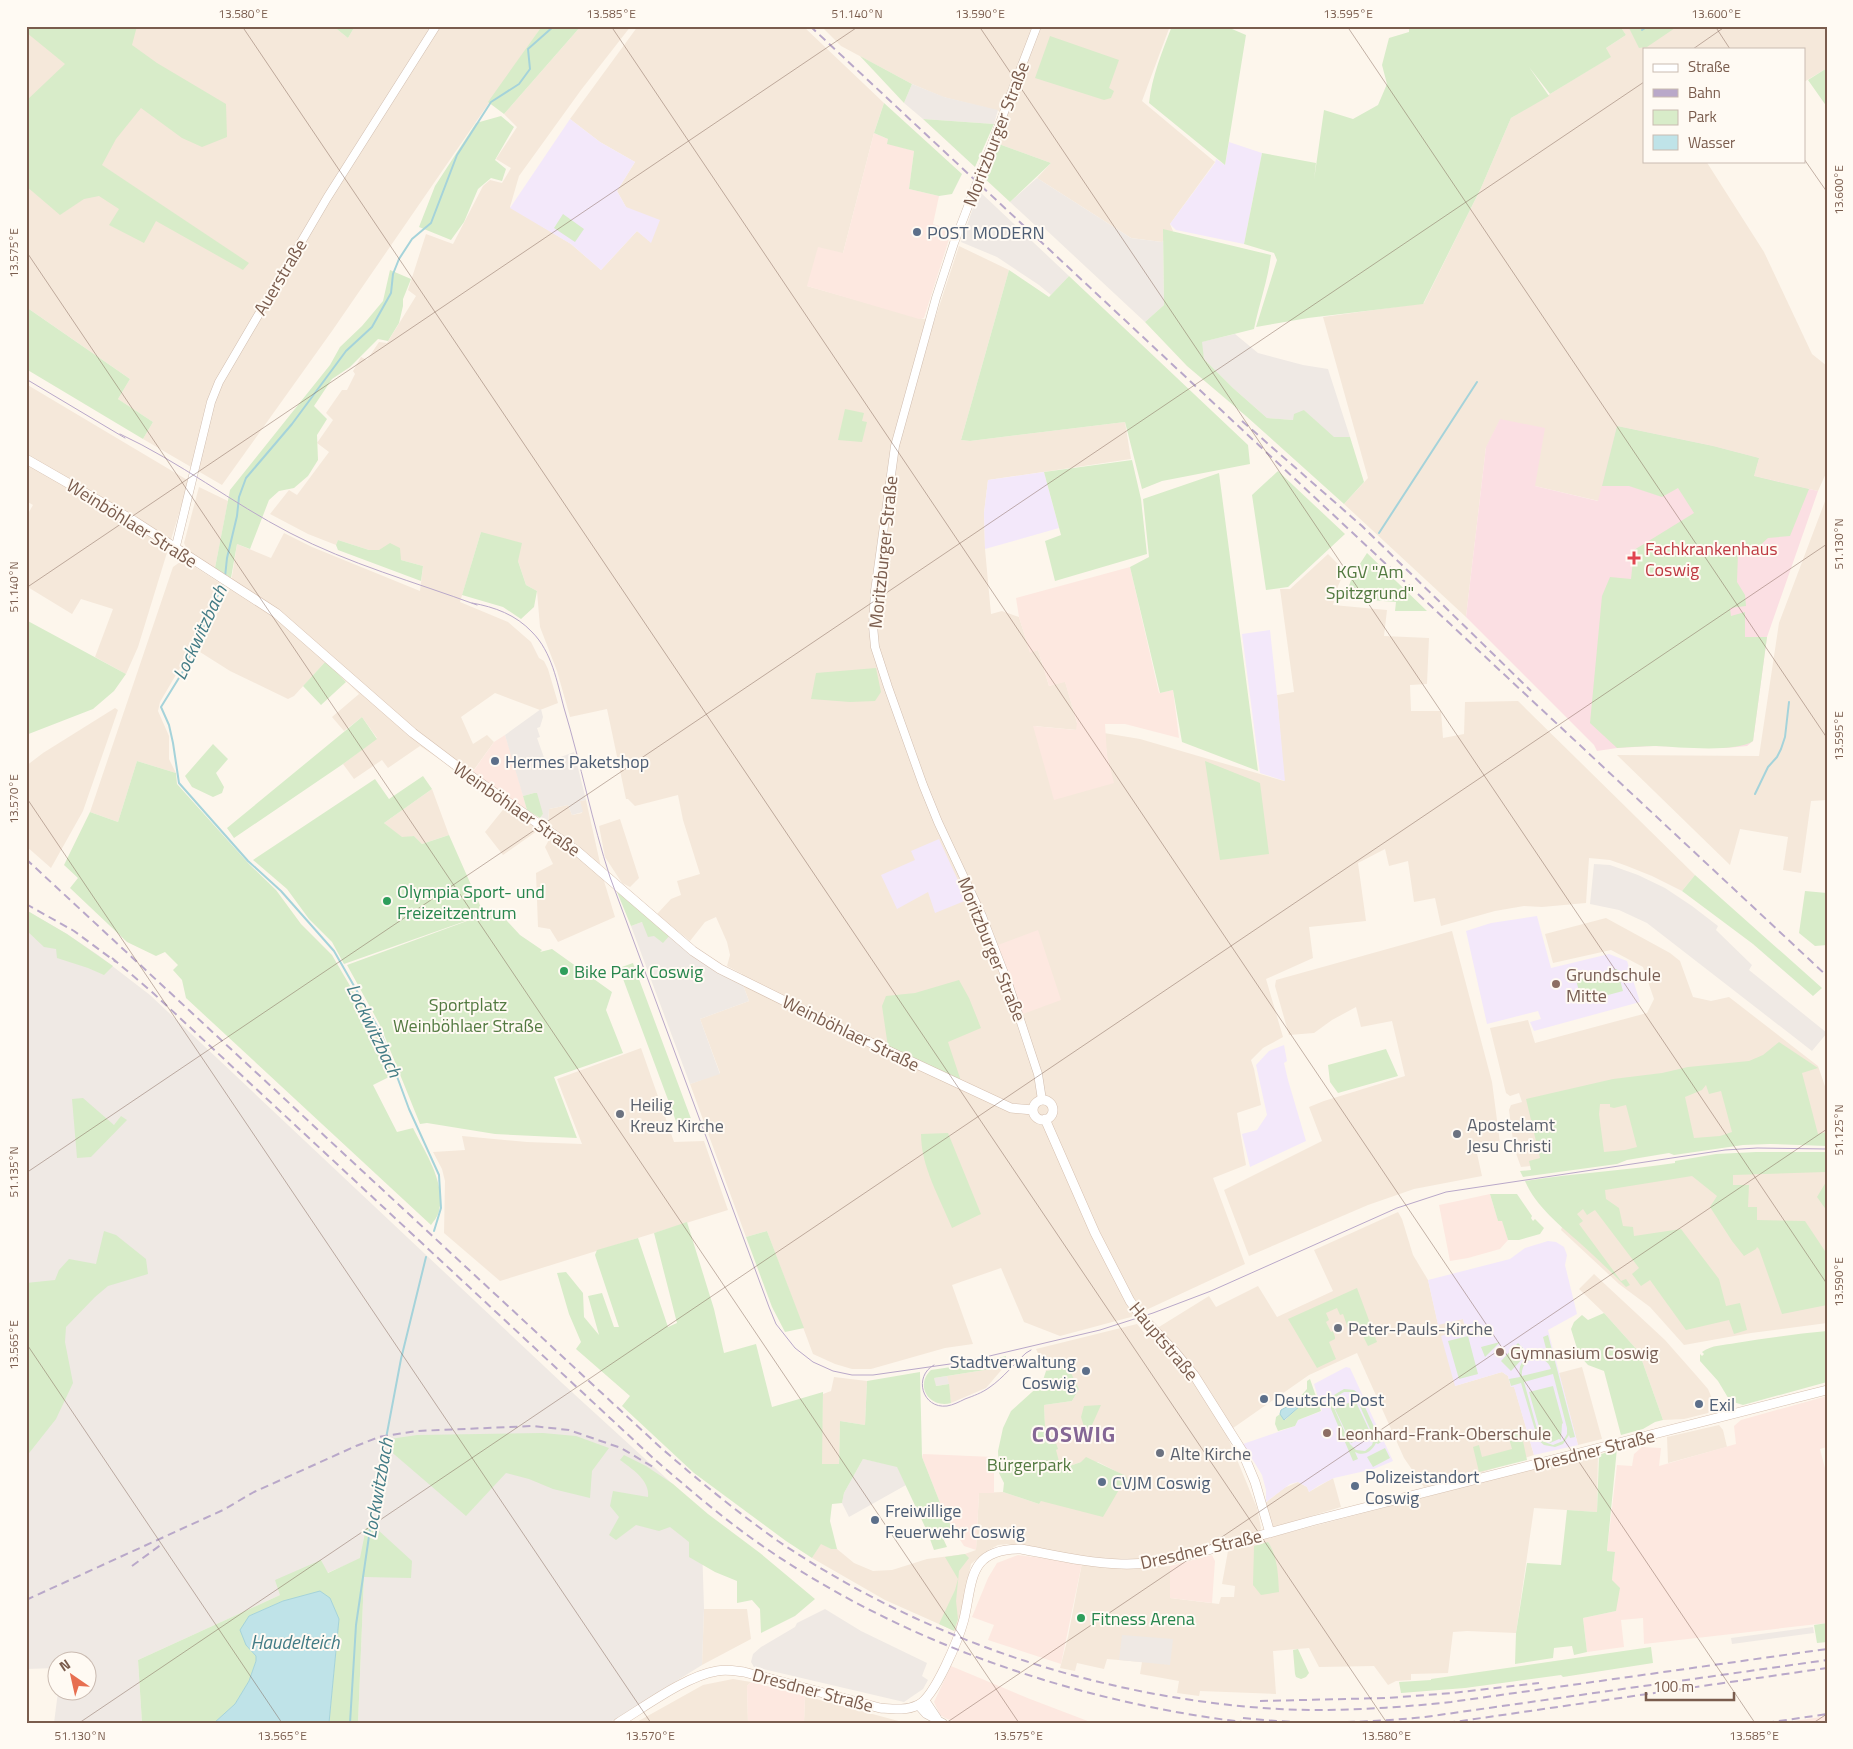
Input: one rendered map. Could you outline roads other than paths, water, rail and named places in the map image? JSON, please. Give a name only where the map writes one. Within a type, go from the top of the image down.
[{"type":"main road","name":"Weinböhlaer Straße","points":[[26,459],[134,521],[175,550],[276,613],[413,733],[458,767],[577,850],[693,951],[720,969],[837,1027],[1011,1108],[1033,1110]]},
{"type":"main road","points":[[1042,1100],[1050,1103],[1053,1108],[1052,1114],[1045,1119],[1037,1118],[1033,1110],[1034,1104],[1042,1100]]},
{"type":"main road","name":"Hauptstraße","points":[[1045,1119],[1095,1233],[1130,1302],[1194,1375],[1242,1451],[1255,1482],[1270,1533]]},
{"type":"main road","name":"Dresdner Straße","points":[[618,1723],[698,1676],[718,1670],[744,1672],[880,1708],[899,1710],[921,1703],[939,1680],[963,1623],[972,1576],[980,1563],[996,1552],[1021,1549],[1105,1563],[1136,1564],[1158,1562],[1827,1390]]},
{"type":"street","name":"Auerstraße","points":[[175,550],[211,402],[219,382],[322,206],[436,26]]},
{"type":"street","name":"Moritzburger Straße","points":[[1036,26],[954,243],[928,327],[895,446],[875,591],[873,626],[875,646],[923,785],[938,822],[982,916],[1009,986],[1038,1074],[1042,1100]]},
{"type":"street","points":[[921,1703],[942,1722]]},
{"type":"water","points":[[1300,1397],[1304,1399],[1300,1406],[1284,1420],[1280,1414],[1281,1410]]},
{"type":"water","name":"Haudelteich","points":[[320,1591],[330,1598],[339,1619],[329,1723],[214,1723],[235,1704],[249,1681],[256,1661],[256,1656],[246,1645],[240,1630],[249,1616],[283,1601]]},
{"type":"waterway","name":"Lockwitzbach","points":[[225,577],[239,497],[246,478],[292,424],[346,351],[372,327],[391,293],[393,274],[399,259],[412,239],[431,223],[457,155],[491,102],[519,84],[530,69],[528,49],[554,26]]},
{"type":"waterway","points":[[1642,30],[1648,26]]},
{"type":"waterway","points":[[1379,533],[1477,382]]},
{"type":"waterway","name":"Lockwitzbach","points":[[224,582],[182,673],[161,707],[169,725],[179,783],[248,861],[281,891],[334,951],[381,1033],[409,1109],[439,1175],[441,1208],[434,1231]]},
{"type":"waterway","points":[[1755,794],[1768,767],[1781,749],[1785,737],[1789,702]]},
{"type":"waterway","name":"Lockwitzbach","points":[[350,1723],[356,1625],[374,1502],[401,1359],[426,1257]]},
{"type":"tram line","points":[[26,379],[125,438]]},
{"type":"tram line","points":[[120,434],[164,457],[247,509],[312,544],[359,563],[477,605]]},
{"type":"tram line","points":[[472,603],[497,609],[512,616],[532,632],[549,658],[610,877],[769,1307],[776,1324],[795,1348],[813,1362],[833,1371],[852,1375],[873,1375],[964,1362],[1100,1330],[1153,1313],[1211,1291],[1397,1208],[1446,1192],[1725,1150],[1757,1148],[1827,1149]]},
{"type":"tram line","points":[[934,1365],[924,1376],[923,1391],[931,1402],[938,1406],[947,1406],[987,1389],[1031,1350]]},
{"type":"railway","points":[[810,26],[1827,976]]},
{"type":"railway","points":[[1242,421],[1362,526],[1531,691]]},
{"type":"railway","points":[[26,859],[689,1472],[778,1541],[834,1576],[893,1608],[954,1635],[1017,1658],[1082,1678],[1147,1692],[1213,1703],[1300,1710],[1365,1709],[1451,1702],[1827,1649]]},
{"type":"railway","points":[[26,904],[74,931],[116,962]]},
{"type":"railway","points":[[112,958],[152,992],[653,1458],[731,1523],[799,1570],[859,1604],[921,1634],[985,1660],[1051,1682],[1117,1700],[1251,1723]]},
{"type":"railway","points":[[26,1600],[223,1510],[254,1492],[379,1437],[417,1431],[533,1426],[569,1430],[621,1448],[653,1467]]},
{"type":"railway","points":[[132,1566],[162,1544]]},
{"type":"railway","points":[[1243,1718],[1289,1722],[1334,1722],[1425,1717],[1827,1660]]},
{"type":"railway","points":[[1447,1723],[1827,1668]]},
{"type":"railway","points":[[1260,1701],[1387,1698],[1539,1683]]},
{"type":"railway","points":[[1766,1723],[1827,1714]]},
{"type":"place","name":"POST MODERN","points":[[917,232]]},
{"type":"place","name":"Fachkrankenhaus Coswig","points":[[1634,558]]},
{"type":"place","name":"Hermes Paketshop","points":[[495,761]]},
{"type":"place","name":"Olympia Sport- und Freizeitzentrum","points":[[387,901]]},
{"type":"place","name":"Bike Park Coswig","points":[[564,971]]},
{"type":"place","name":"Grundschule Mitte","points":[[1556,984]]},
{"type":"place","name":"Heilig Kreuz Kirche","points":[[620,1114]]},
{"type":"place","name":"Apostelamt Jesu Christi","points":[[1457,1134]]},
{"type":"place","name":"Peter-Pauls-Kirche","points":[[1338,1328]]},
{"type":"place","name":"Gymnasium Coswig","points":[[1500,1352]]},
{"type":"place","name":"Stadtverwaltung Coswig","points":[[1086,1371]]},
{"type":"place","name":"Deutsche Post","points":[[1264,1399]]},
{"type":"place","name":"Exil","points":[[1699,1404]]},
{"type":"place","name":"Leonhard-Frank-Oberschule","points":[[1327,1433]]},
{"type":"place","name":"Alte Kirche","points":[[1160,1453]]},
{"type":"place","name":"CVJM Coswig","points":[[1102,1482]]},
{"type":"place","name":"Polizeistandort Coswig","points":[[1355,1486]]},
{"type":"place","name":"Freiwillige Feuerwehr Coswig","points":[[875,1520]]},
{"type":"place","name":"Fitness Arena","points":[[1081,1618]]},
{"type":"district","name":"COSWIG","points":[[1074,1434]]},
{"type":"park label","name":"KGV \"Am Spitzgrund\"","points":[[1370,581]]},
{"type":"park label","name":"Sportplatz Weinböhlaer Straße","points":[[468,1014]]},
{"type":"park label","name":"Bürgerpark","points":[[1029,1464]]}]
